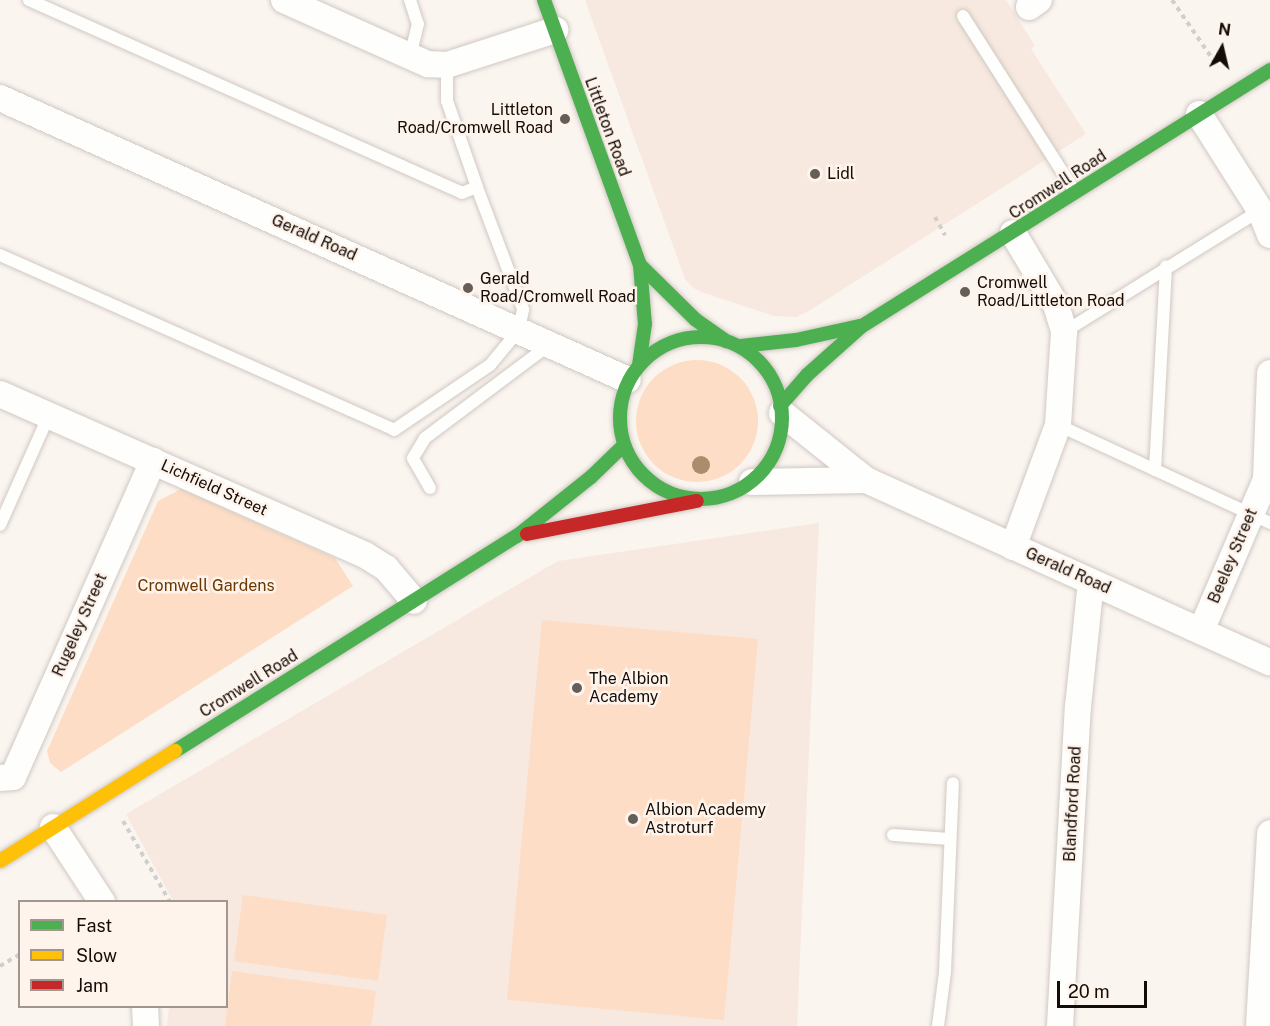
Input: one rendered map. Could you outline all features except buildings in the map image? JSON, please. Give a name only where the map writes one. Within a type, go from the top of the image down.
[{"type":"main road","name":"Littleton Road","points":[[544,0],[640,265],[645,324],[634,373]]},
{"type":"main road","name":"Cromwell Road","points":[[781,410],[807,375],[862,326],[1270,70]]},
{"type":"main road","name":"Littleton Road","points":[[640,265],[689,314],[726,341]]},
{"type":"main road","name":"Cromwell Road","points":[[741,346],[795,340],[862,326]]},
{"type":"main road","points":[[698,337],[726,341],[741,346],[751,354],[776,386],[781,410],[779,441],[771,460],[752,482],[727,495],[699,500],[671,495],[637,470],[623,446],[619,407],[634,373],[646,357],[670,342],[698,337]]},
{"type":"main road","name":"Cromwell Road","points":[[2,856],[107,794],[517,536],[591,477],[623,446]]},
{"type":"main road","name":"Cromwell Road","points":[[517,536],[558,526],[699,500]]},
{"type":"street","points":[[284,0],[429,64],[447,65],[555,30]]},
{"type":"street","name":"Gerald Road","points":[[0,98],[550,344],[634,373]]},
{"type":"street","points":[[1199,114],[1265,207],[1270,235]]},
{"type":"street","points":[[1013,233],[1056,305],[1064,332],[1059,425],[1013,547]]},
{"type":"street","name":"Beeley Street","points":[[1201,631],[1260,519],[1266,479],[1270,373]]},
{"type":"street","name":"Lichfield Street","points":[[0,394],[365,555],[386,568],[414,601]]},
{"type":"street","name":"Gerald Road","points":[[781,410],[866,480],[1270,662]]},
{"type":"street","name":"Rugeley Street","points":[[0,778],[13,777],[153,461]]},
{"type":"street","name":"Gerald Road","points":[[752,482],[866,480]]},
{"type":"street","name":"Blandford Road","points":[[1060,1026],[1078,707],[1091,582]]},
{"type":"street","points":[[53,827],[101,900]]},
{"type":"street","points":[[1260,1026],[1270,833]]},
{"type":"street","points":[[145,1008],[146,1026]]},
{"type":"lane","points":[[29,0],[462,193],[477,187]]},
{"type":"lane","points":[[410,0],[418,24],[410,57]]},
{"type":"lane","points":[[963,16],[1075,193]]},
{"type":"lane","points":[[0,255],[394,430],[490,365],[519,330],[523,309],[447,101],[447,65]]},
{"type":"lane","points":[[1064,332],[1166,266],[1265,207]]},
{"type":"lane","points":[[1155,470],[1166,266]]},
{"type":"lane","points":[[430,488],[413,458],[425,438],[550,344]]},
{"type":"lane","points":[[0,525],[49,415]]},
{"type":"lane","points":[[1059,425],[1260,519]]},
{"type":"lane","points":[[938,1026],[945,972],[953,783]]},
{"type":"lane","points":[[893,836],[950,839]]},
{"type":"path","points":[[1172,0],[1235,92]]},
{"type":"path","points":[[935,217],[946,234],[936,240]]},
{"type":"path","points":[[107,794],[169,900]]},
{"type":"path","points":[[0,966],[18,955]]},
{"type":"shaded area","points":[[585,0],[1006,0],[1035,46],[1031,49],[1086,134],[809,311],[796,317],[774,316],[704,293],[693,288],[685,279]]},
{"type":"shaded area","name":"The Albion Academy","points":[[819,523],[797,1026],[167,1026],[169,1008],[228,1008],[228,900],[172,900],[126,814],[558,561]]},
{"type":"green space","points":[[697,360],[720,365],[731,370],[740,378],[748,387],[753,398],[758,421],[753,444],[748,455],[740,464],[731,472],[720,477],[697,482],[674,477],[663,472],[654,464],[646,455],[641,444],[636,421],[641,398],[646,387],[654,378],[663,370],[674,365]]},
{"type":"green space","name":"Cromwell Gardens","points":[[181,489],[335,558],[353,586],[61,772],[50,763],[47,751],[158,501]]},
{"type":"green space","name":"Albion Academy Astroturf","points":[[542,620],[758,639],[724,1020],[507,1000]]},
{"type":"green space","points":[[243,895],[387,915],[378,981],[234,961]]},
{"type":"green space","points":[[232,971],[376,991],[371,1026],[225,1026]]},
{"type":"traffic: fast","points":[[544,0],[640,265],[645,324],[639,365]]},
{"type":"traffic: fast","points":[[780,406],[807,375],[862,326],[1270,70]]},
{"type":"traffic: fast","points":[[640,265],[696,320],[726,341]]},
{"type":"traffic: fast","points":[[741,346],[796,340],[860,326]]},
{"type":"traffic: fast","points":[[701,337],[732,343],[758,361],[776,387],[782,418],[776,449],[758,475],[732,493],[701,499],[670,493],[644,475],[626,449],[620,418],[626,387],[644,361],[670,343],[701,337]]},
{"type":"traffic: fast","points":[[175,751],[517,536],[591,477],[623,446]]},
{"type":"traffic: slow","points":[[0,861],[175,751]]},
{"type":"traffic: jam","points":[[527,534],[697,501]]},
{"type":"place","name":"Littleton Road/Cromwell Road","points":[[565,119]]},
{"type":"place","name":"Lidl","points":[[815,174]]},
{"type":"place","name":"Gerald Road/Cromwell Road","points":[[468,288]]},
{"type":"place","name":"Cromwell Road/Littleton Road","points":[[965,292]]},
{"type":"place","name":"The Albion Academy","points":[[577,688]]},
{"type":"place","name":"Albion Academy Astroturf","points":[[633,819]]}]
